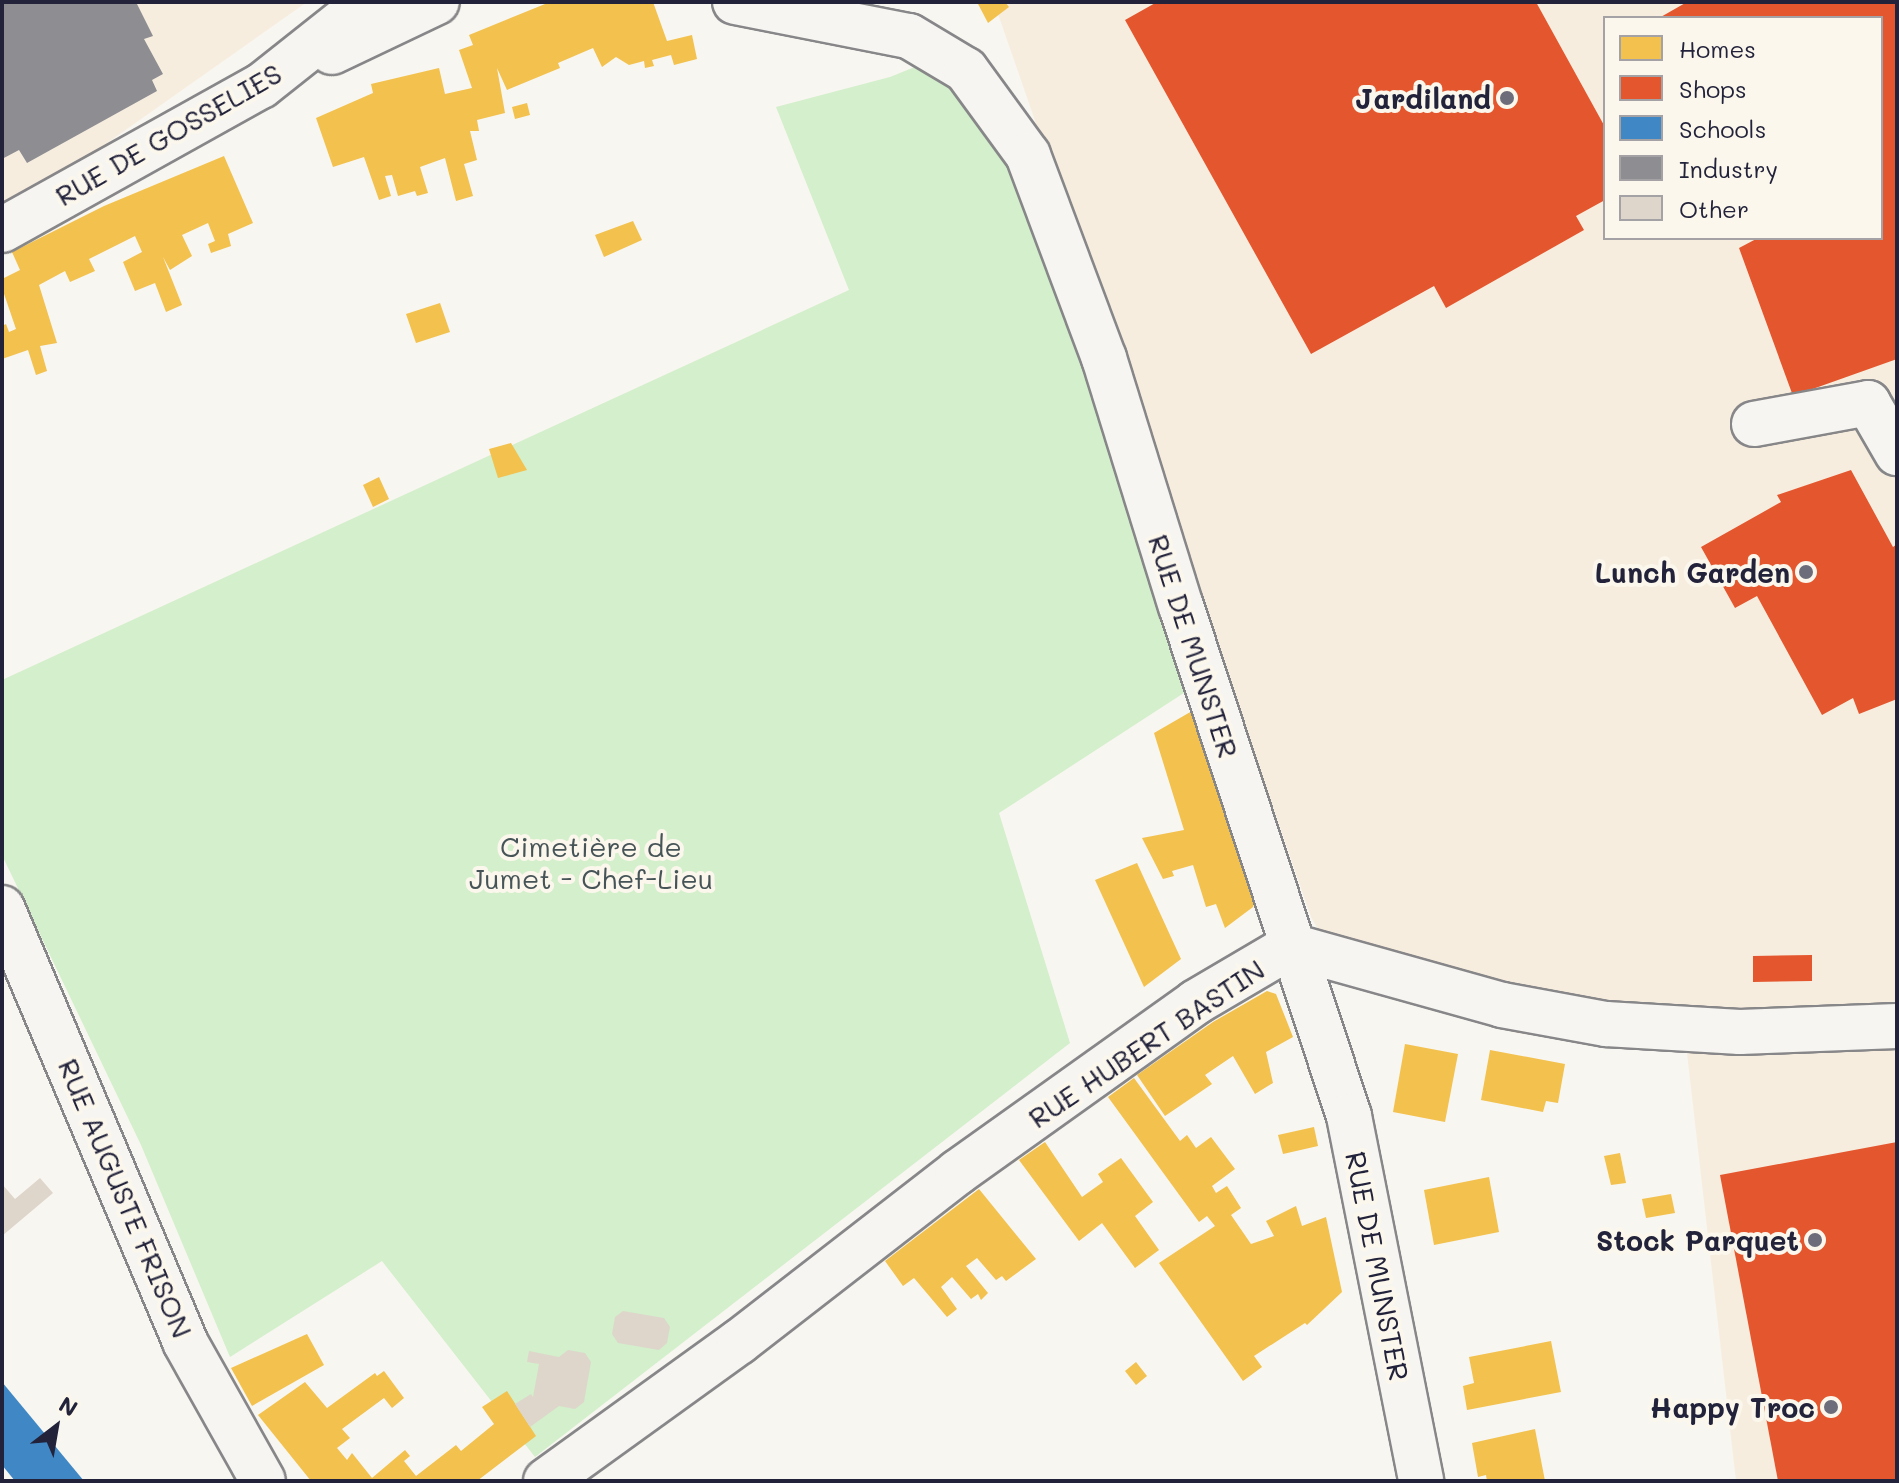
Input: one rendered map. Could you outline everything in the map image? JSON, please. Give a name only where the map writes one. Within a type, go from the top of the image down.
[{"type":"street","name":"RUE DE GOSSELIES","points":[[2,230],[261,86],[367,2]]},
{"type":"street","points":[[261,86],[437,2]]},
{"type":"street","name":"RUE DE MUNSTER","points":[[735,2],[909,36],[966,70],[1028,155],[1104,358],[1291,946],[1349,1116],[1421,1481]]},
{"type":"street","points":[[1754,424],[1882,398],[1897,453]]},
{"type":"street","name":"RUE AUGUSTE FRISON","points":[[2,908],[185,1342],[263,1481]]},
{"type":"street","name":"RUE HUBERT BASTIN","points":[[546,1481],[739,1342],[996,1145],[1196,1002],[1291,946],[1502,1005],[1606,1024],[1740,1032],[1897,1026]]},
{"type":"shaded area","points":[[2,2],[307,2],[2,217]]},
{"type":"shaded area","points":[[1010,2],[1897,2],[1897,1481],[1736,1481],[1687,1053],[1516,1033],[1349,984],[1311,917],[997,11]]},
{"type":"green space","name":"Cimetière de Jumet - Chef-Lieu","points":[[942,56],[1024,188],[1193,687],[999,813],[1070,1043],[535,1457],[382,1261],[230,1357],[141,1145],[2,855],[2,680],[849,290],[776,107],[890,77]]},
{"type":"building: Homes","points":[[550,2],[653,2],[667,41],[692,35],[697,59],[674,65],[671,55],[652,60],[654,66],[645,68],[644,61],[629,65],[616,57],[602,67],[593,48],[558,63],[560,68],[507,90],[497,68],[505,113],[477,120],[479,131],[470,131],[477,160],[464,164],[473,196],[456,201],[445,158],[420,167],[428,193],[417,196],[415,191],[398,196],[392,175],[385,176],[391,196],[379,200],[364,157],[333,167],[316,118],[373,93],[371,84],[439,68],[445,94],[472,88],[459,50],[473,45],[469,35]]},
{"type":"building: Homes","points":[[977,2],[1005,2],[1009,7],[988,23]]},
{"type":"building: Homes","points":[[527,103],[530,115],[515,119],[512,107]]},
{"type":"building: Homes","points":[[224,156],[253,223],[228,234],[231,246],[211,253],[208,244],[215,241],[208,223],[182,235],[192,256],[170,270],[163,257],[182,305],[166,312],[155,283],[135,291],[123,262],[142,252],[135,236],[89,259],[95,271],[70,282],[65,271],[39,285],[57,343],[40,346],[47,371],[36,375],[28,350],[2,359],[2,326],[6,324],[9,332],[16,329],[2,288],[2,279],[20,270],[12,252],[104,206]]},
{"type":"building: Homes","points":[[633,221],[642,240],[604,257],[595,235]]},
{"type":"building: Homes","points":[[440,303],[450,332],[416,343],[406,314]]},
{"type":"building: Homes","points":[[511,443],[527,470],[498,478],[489,449]]},
{"type":"building: Homes","points":[[379,477],[389,499],[373,507],[363,485]]},
{"type":"building: Homes","points":[[1199,707],[1257,893],[1253,907],[1225,928],[1216,904],[1206,907],[1193,865],[1172,871],[1174,876],[1163,879],[1142,838],[1184,830],[1154,733]]},
{"type":"building: Homes","points":[[1137,863],[1181,959],[1144,987],[1095,880]]},
{"type":"building: Homes","points":[[1267,991],[1276,994],[1293,1037],[1266,1052],[1273,1083],[1255,1094],[1233,1056],[1205,1075],[1212,1084],[1165,1116],[1137,1075],[1213,1022]]},
{"type":"building: Homes","points":[[1405,1044],[1458,1054],[1445,1122],[1393,1112]]},
{"type":"building: Homes","points":[[1490,1050],[1565,1064],[1558,1103],[1546,1101],[1543,1112],[1481,1100]]},
{"type":"building: Homes","points":[[1134,1078],[1180,1141],[1187,1135],[1196,1148],[1211,1137],[1235,1169],[1212,1186],[1216,1193],[1227,1186],[1241,1208],[1231,1215],[1251,1244],[1274,1236],[1266,1221],[1296,1206],[1302,1226],[1326,1217],[1342,1292],[1307,1325],[1305,1323],[1254,1356],[1262,1367],[1243,1381],[1159,1263],[1215,1226],[1207,1216],[1199,1222],[1108,1097]]},
{"type":"building: Homes","points":[[1314,1127],[1318,1146],[1283,1154],[1278,1135]]},
{"type":"building: Homes","points":[[1045,1142],[1082,1197],[1103,1182],[1098,1174],[1121,1158],[1153,1202],[1135,1216],[1159,1250],[1135,1268],[1102,1223],[1079,1241],[1019,1160]]},
{"type":"building: Homes","points":[[1620,1153],[1626,1183],[1611,1185],[1604,1156]]},
{"type":"building: Homes","points":[[1489,1177],[1499,1232],[1434,1245],[1424,1190]]},
{"type":"building: Homes","points":[[979,1189],[1036,1259],[1006,1281],[1002,1276],[996,1280],[977,1258],[966,1266],[988,1293],[981,1300],[978,1294],[971,1299],[952,1277],[941,1287],[957,1309],[947,1317],[914,1278],[903,1286],[885,1261]]},
{"type":"building: Homes","points":[[1671,1194],[1675,1213],[1646,1218],[1642,1199]]},
{"type":"building: Homes","points":[[307,1334],[324,1365],[252,1406],[231,1368]]},
{"type":"building: Homes","points":[[1551,1341],[1561,1392],[1467,1410],[1463,1386],[1474,1383],[1469,1357]]},
{"type":"building: Homes","points":[[1136,1362],[1147,1376],[1136,1385],[1125,1371]]},
{"type":"building: Homes","points":[[384,1371],[404,1398],[392,1408],[384,1398],[342,1429],[350,1438],[337,1448],[347,1460],[352,1453],[372,1478],[405,1450],[410,1456],[404,1461],[416,1476],[456,1445],[461,1451],[494,1424],[482,1407],[507,1391],[536,1436],[477,1481],[311,1481],[258,1415],[305,1382],[327,1408],[375,1373],[377,1376]]},
{"type":"building: Homes","points":[[1535,1429],[1545,1481],[1487,1481],[1486,1475],[1478,1477],[1472,1443]]},
{"type":"building: Shops","points":[[1157,2],[1536,2],[1603,123],[1603,201],[1576,216],[1584,230],[1446,308],[1434,286],[1311,354],[1125,20]]},
{"type":"building: Shops","points":[[1687,2],[1897,2],[1897,359],[1793,396],[1739,248],[1754,240],[1883,240],[1883,16],[1662,16]]},
{"type":"building: Shops","name":"Lunch Garden","points":[[1851,470],[1893,547],[1897,544],[1897,699],[1859,714],[1853,698],[1822,715],[1757,596],[1735,608],[1701,547],[1781,502],[1777,495]]},
{"type":"building: Shops","points":[[1812,955],[1812,981],[1753,982],[1753,956]]},
{"type":"building: Shops","points":[[1897,1142],[1897,1481],[1778,1481],[1720,1175]]},
{"type":"building: Schools","points":[[2,1382],[84,1481],[15,1481],[2,1465]]},
{"type":"building: Industry","points":[[2,2],[136,2],[153,36],[144,39],[163,74],[152,80],[157,91],[27,163],[19,150],[2,159]]},
{"type":"building: Other","points":[[40,1178],[53,1193],[2,1236],[2,1184],[15,1199]]},
{"type":"building: Other","points":[[623,1311],[664,1318],[670,1327],[667,1343],[659,1350],[618,1343],[612,1334],[615,1317]]},
{"type":"building: Other","points":[[568,1350],[585,1353],[591,1362],[584,1402],[575,1409],[559,1406],[530,1427],[515,1404],[531,1394],[533,1397],[539,1364],[527,1362],[529,1351],[559,1357]]},
{"type":"place","name":"Jardiland","points":[[1507,98]]},
{"type":"place","name":"Lunch Garden","points":[[1806,572]]},
{"type":"place","name":"Stock Parquet","points":[[1815,1240]]},
{"type":"place","name":"Happy Troc","points":[[1831,1407]]}]
